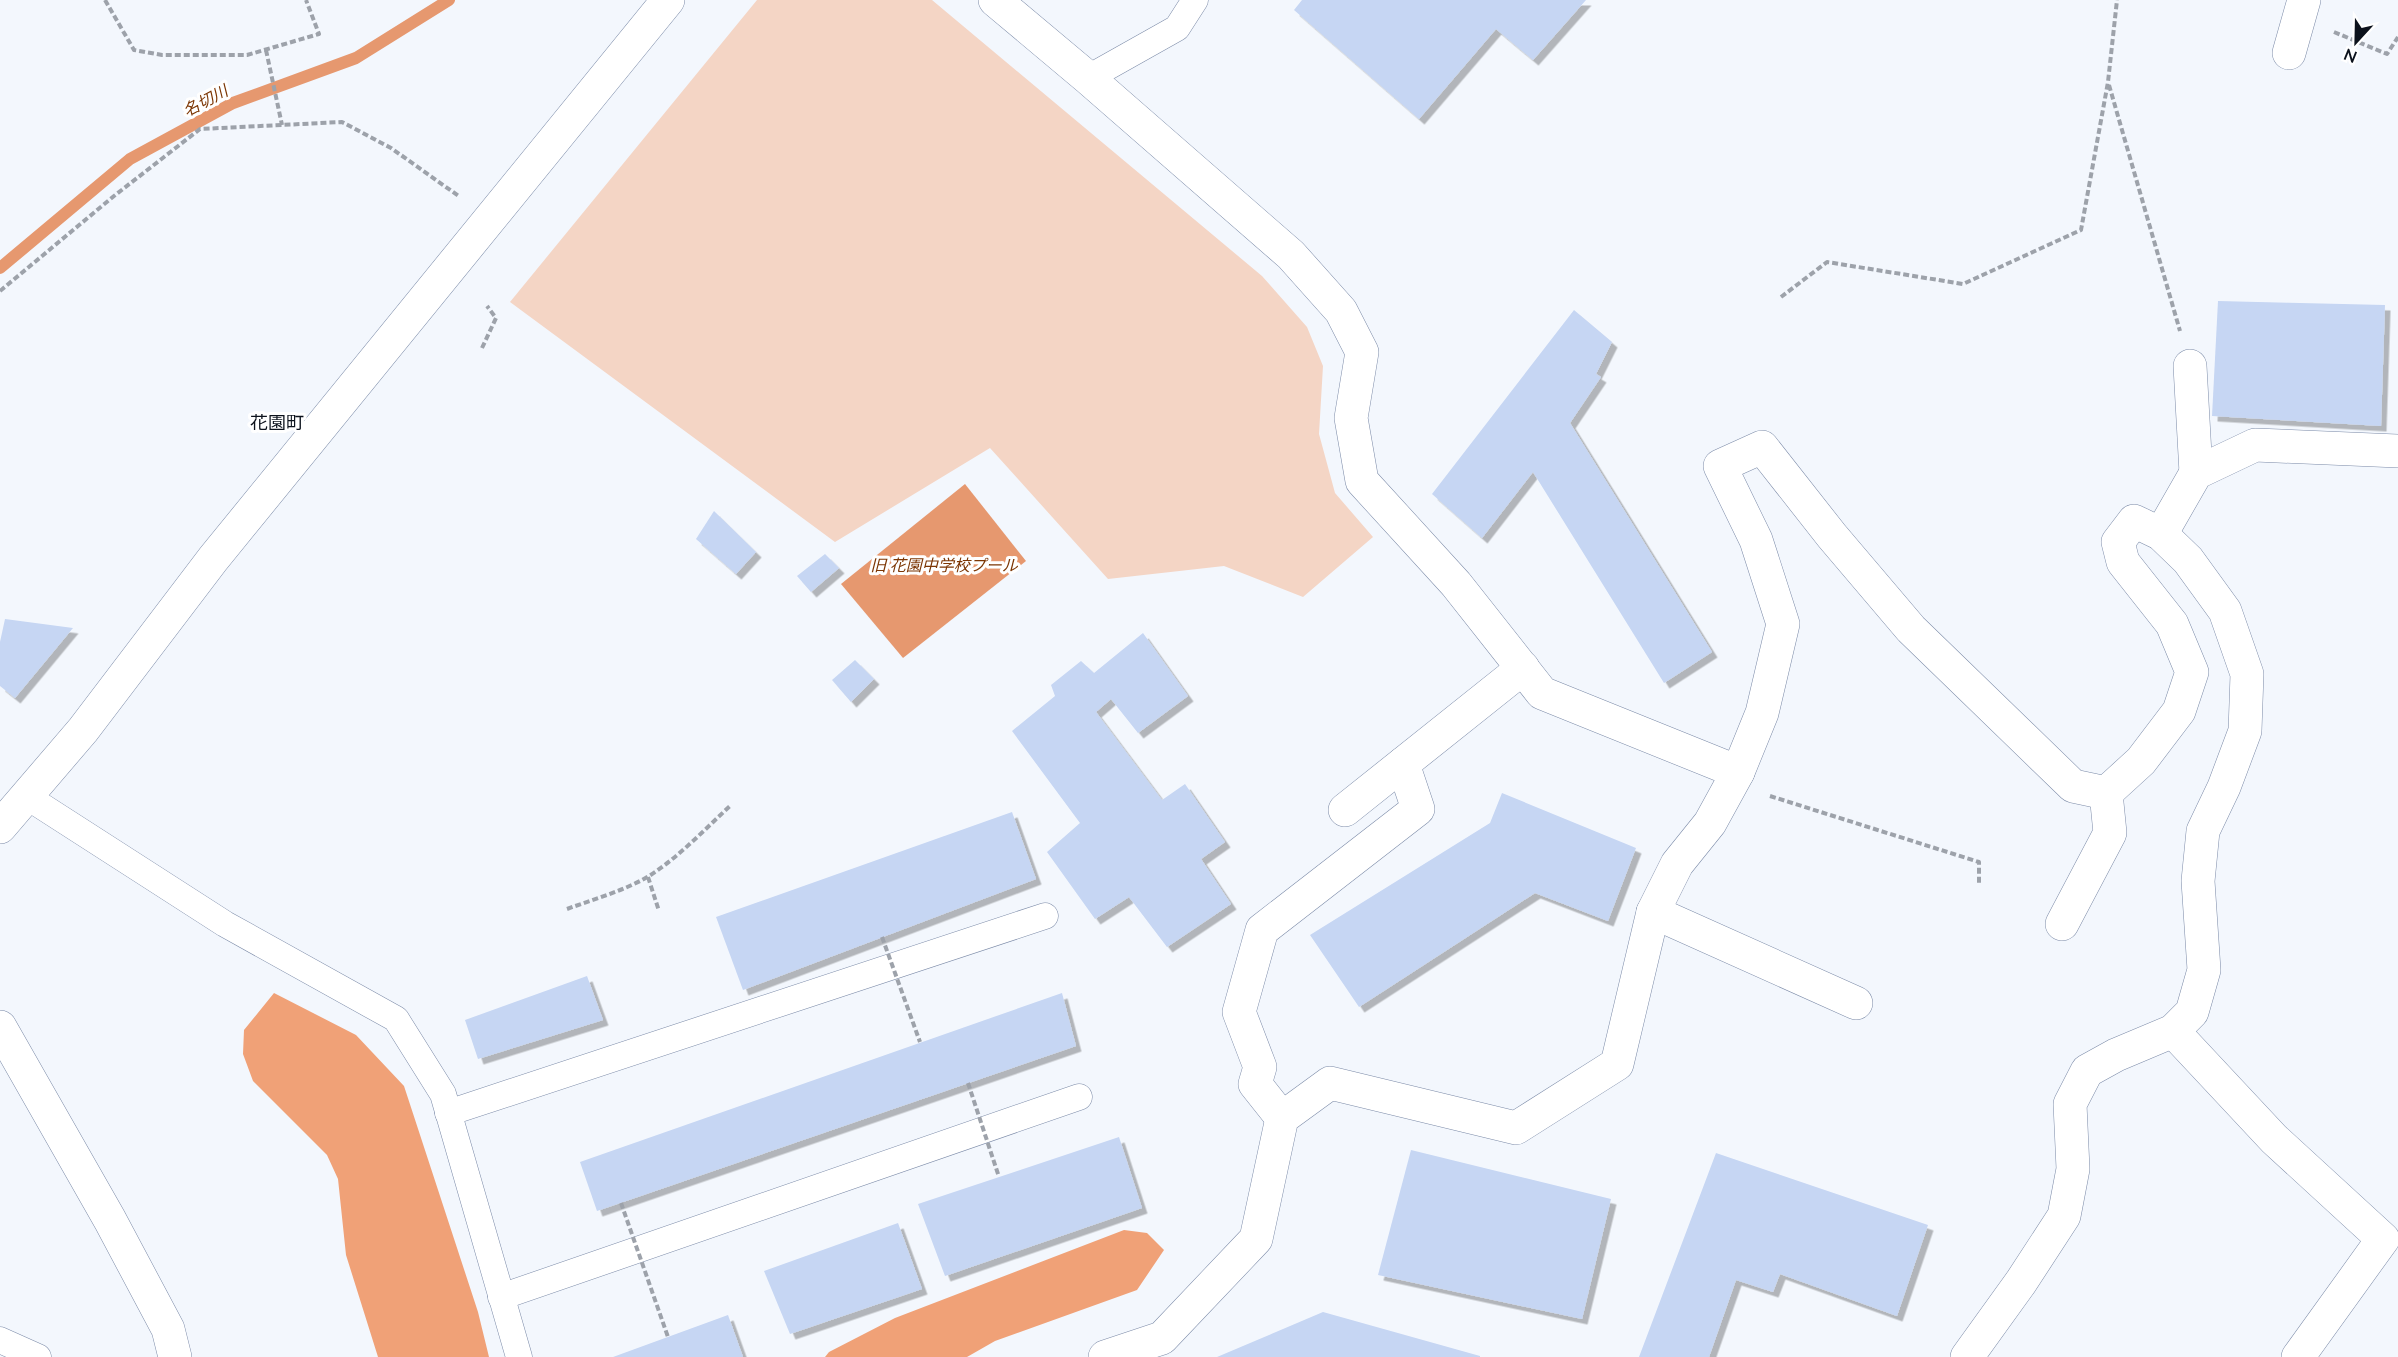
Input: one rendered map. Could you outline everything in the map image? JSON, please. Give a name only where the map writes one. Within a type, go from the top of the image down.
[{"type":"street","points":[[0,827],[83,730],[213,559],[668,0]]},
{"type":"street","points":[[995,0],[1291,255],[1341,311],[1362,352],[1351,418],[1362,481],[1456,584],[1542,693],[1738,772]]},
{"type":"street","points":[[2289,53],[2304,0]]},
{"type":"street","points":[[2161,534],[2196,473],[2190,366]]},
{"type":"street","points":[[2196,473],[2255,445],[2398,451]]},
{"type":"street","points":[[1105,1357],[1162,1338],[1256,1239],[1282,1118],[1330,1083],[1516,1128],[1617,1064],[1653,912],[1677,864],[1710,823],[1738,772],[1762,712],[1783,624],[1756,540],[1720,466],[1762,447],[1832,536],[1911,629],[2073,786],[2106,793]]},
{"type":"street","points":[[1967,1357],[2021,1282],[2064,1216],[2073,1169],[2070,1104],[2087,1071],[2116,1055],[2173,1031],[2192,1012],[2204,970],[2198,881],[2203,831],[2224,787],[2245,731],[2247,674],[2225,611],[2188,560],[2161,534],[2134,521],[2118,542],[2123,562],[2172,624],[2192,672],[2179,711],[2141,762],[2106,793]]},
{"type":"street","points":[[1345,810],[1523,668]]},
{"type":"street","points":[[1282,1118],[1255,1084],[1260,1067],[1239,1012],[1262,930],[1418,809],[1403,764]]},
{"type":"street","points":[[2062,924],[2110,833],[2106,793]]},
{"type":"street","points":[[1653,912],[1856,1003]]},
{"type":"street","points":[[0,1027],[110,1220],[168,1329],[175,1357]]},
{"type":"street","points":[[2173,1031],[2274,1139],[2383,1239],[2298,1357]]},
{"type":"lane","points":[[1088,78],[1177,28],[1195,0]]},
{"type":"lane","points":[[26,796],[225,924],[396,1019],[443,1094],[519,1357]]},
{"type":"lane","points":[[448,1113],[1045,916]]},
{"type":"lane","points":[[501,1297],[1079,1097]]},
{"type":"lane","points":[[0,1340],[38,1357]]},
{"type":"path","points":[[105,0],[134,50],[162,55],[204,56],[247,56],[319,34],[306,0]]},
{"type":"path","points":[[1781,297],[1827,262],[1963,284],[2081,230],[2108,82],[2117,0]]},
{"type":"path","points":[[2289,53],[2329,30],[2387,54],[2398,37]]},
{"type":"path","points":[[267,50],[282,125]]},
{"type":"path","points":[[2108,82],[2190,366]]},
{"type":"path","points":[[0,291],[114,195],[200,129],[342,122],[391,148],[490,219]]},
{"type":"path","points":[[482,348],[496,318],[487,306]]},
{"type":"path","points":[[1738,772],[1764,794],[1979,862],[1978,883]]},
{"type":"path","points":[[567,909],[648,877],[666,864],[730,806]]},
{"type":"path","points":[[648,877],[659,911]]},
{"type":"path","points":[[882,937],[920,1042]]},
{"type":"path","points":[[968,1083],[999,1177]]},
{"type":"path","points":[[621,1203],[668,1337]]},
{"type":"shaded area","points":[[757,0],[932,0],[1262,276],[1307,327],[1323,366],[1319,434],[1335,493],[1373,537],[1303,597],[1224,566],[1108,579],[990,448],[835,542],[510,302]]},
{"type":"shaded area","points":[[274,993],[356,1035],[404,1086],[478,1312],[489,1357],[378,1357],[346,1255],[338,1179],[327,1155],[253,1081],[243,1054],[244,1030]]},
{"type":"shaded area","points":[[1124,1230],[1147,1233],[1164,1250],[1137,1290],[995,1341],[967,1357],[825,1357],[829,1352],[895,1318]]},
{"type":"water","name":"旧 花園中学校プール","points":[[965,484],[1026,561],[903,658],[841,584]]},
{"type":"building","points":[[1302,0],[1586,0],[1533,60],[1496,29],[1419,119],[1294,10]]},
{"type":"building","points":[[2218,301],[2385,305],[2381,426],[2212,416]]},
{"type":"building","points":[[1574,310],[1612,342],[1596,374],[1601,377],[1570,423],[1712,652],[1664,683],[1533,472],[1482,538],[1432,494]]},
{"type":"building","points":[[714,511],[756,552],[736,574],[696,539]]},
{"type":"building","points":[[825,554],[839,568],[811,592],[797,576]]},
{"type":"building","points":[[5,619],[73,628],[15,698],[0,686],[0,642]]},
{"type":"building","points":[[1143,633],[1188,696],[1138,733],[1111,699],[1096,712],[1162,800],[1185,784],[1225,842],[1201,859],[1231,904],[1167,947],[1129,897],[1095,919],[1047,852],[1080,823],[1012,731],[1055,696],[1051,685],[1081,661],[1094,673]]},
{"type":"building","points":[[855,660],[874,679],[851,702],[832,680]]},
{"type":"building","points":[[1502,793],[1636,848],[1608,921],[1535,893],[1359,1007],[1310,935],[1490,823]]},
{"type":"building","points":[[1012,812],[1036,879],[743,990],[716,917]]},
{"type":"building","points":[[587,976],[603,1020],[478,1059],[465,1020]]},
{"type":"building","points":[[1062,993],[1076,1046],[597,1211],[580,1162]]},
{"type":"building","points":[[1119,1137],[1142,1208],[945,1276],[918,1204]]},
{"type":"building","points":[[1411,1150],[1611,1199],[1582,1319],[1378,1275]]},
{"type":"building","points":[[1716,1153],[1928,1225],[1897,1316],[1780,1274],[1773,1292],[1736,1280],[1709,1357],[1639,1357]]},
{"type":"building","points":[[898,1223],[922,1289],[790,1334],[764,1271]]},
{"type":"building","points":[[1323,1312],[1480,1356],[1480,1357],[1217,1357]]},
{"type":"building","points":[[728,1315],[743,1357],[613,1357]]},
{"type":"waterway","name":"名切川","points":[[0,268],[130,159],[233,103],[356,58],[449,0]]},
{"type":"district","name":"花園町","points":[[277,422]]}]
